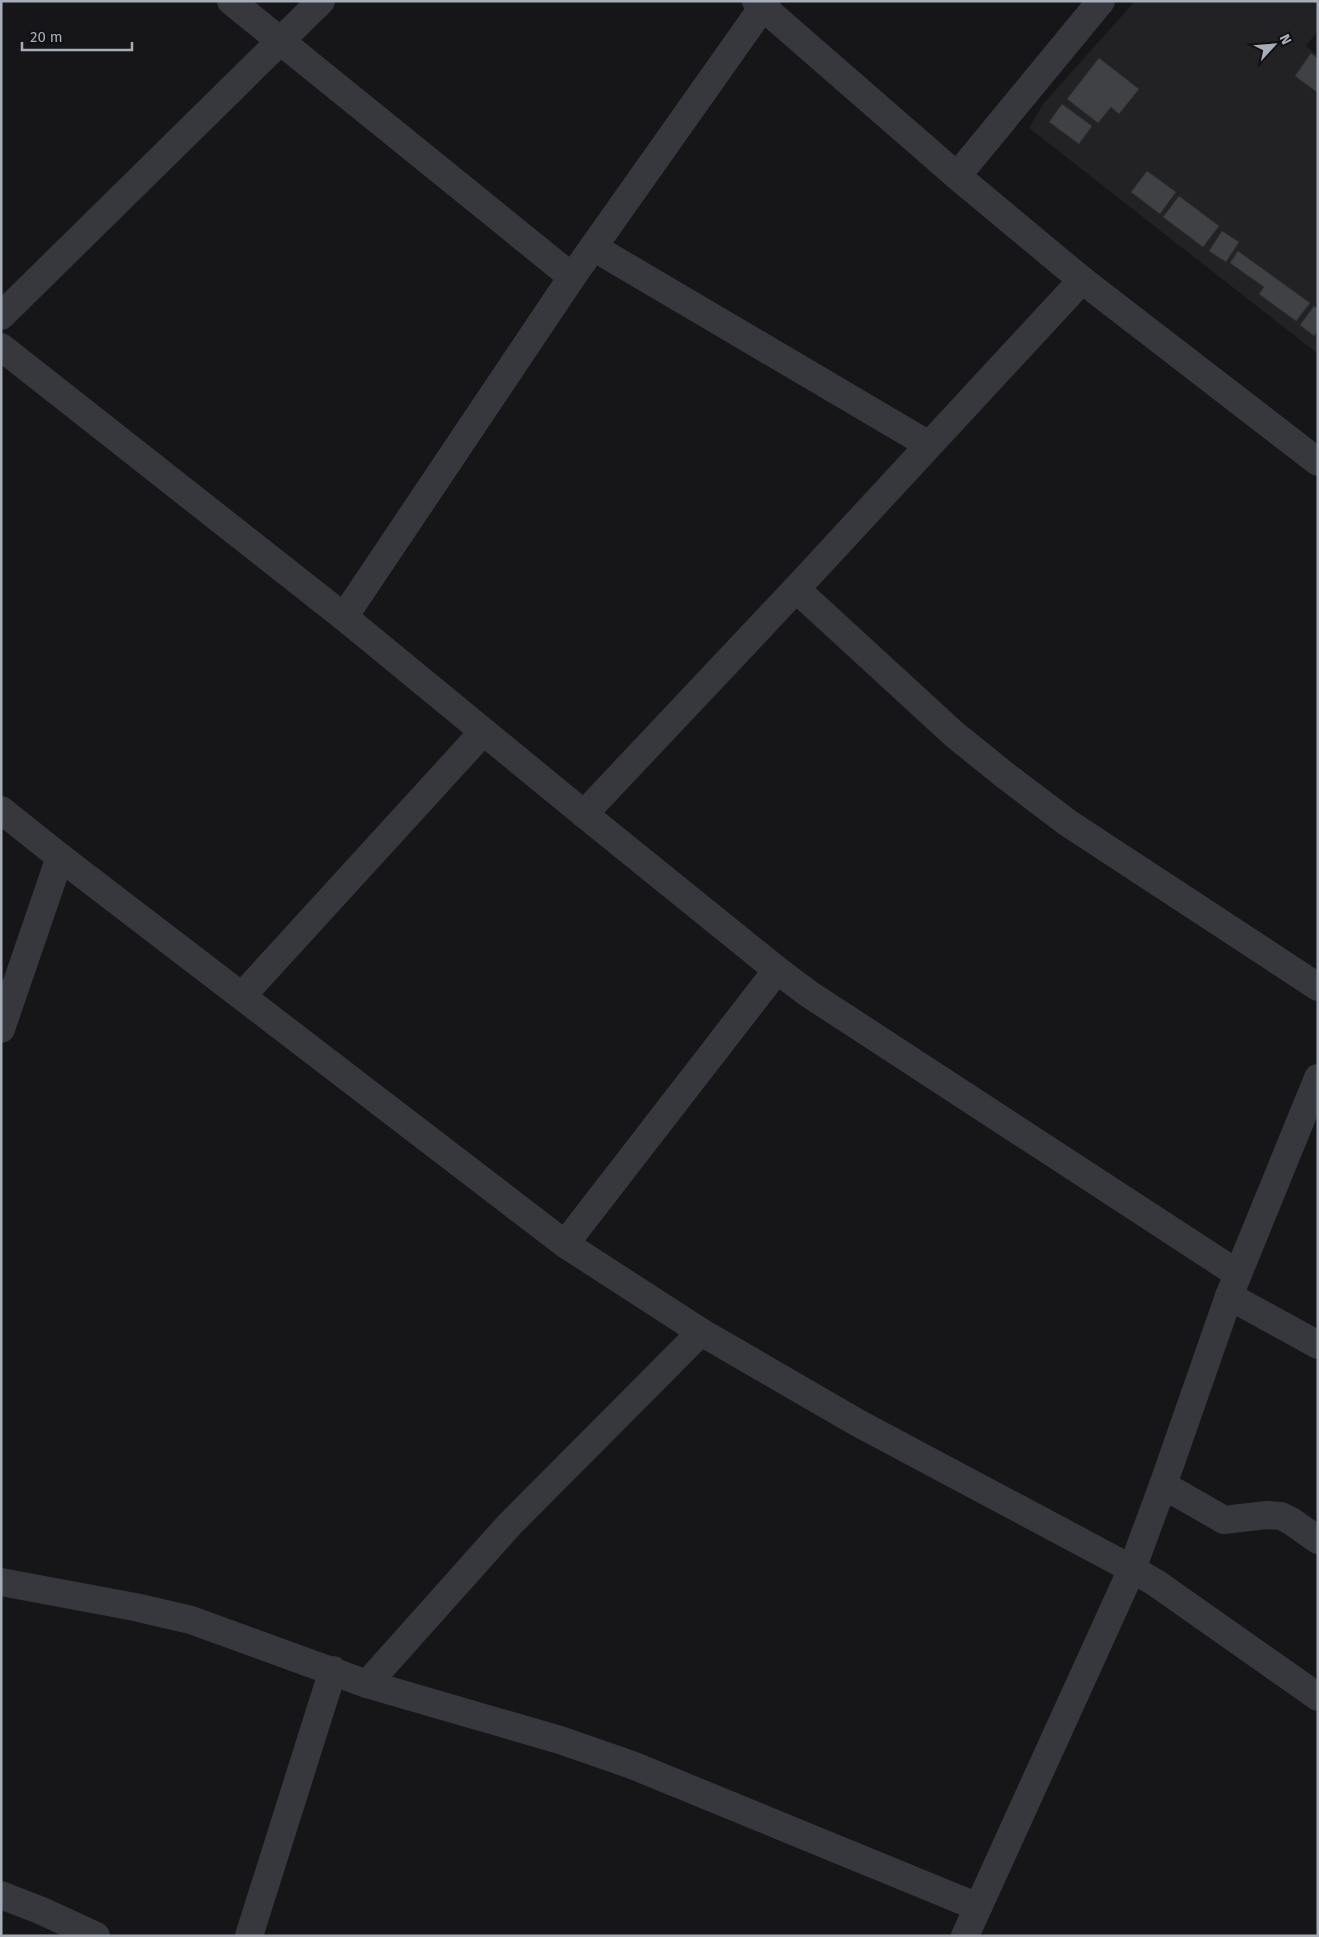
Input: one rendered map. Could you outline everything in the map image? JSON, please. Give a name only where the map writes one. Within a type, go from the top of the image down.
[{"type":"street","points":[[231,1],[572,277]]},
{"type":"street","points":[[1,316],[320,1]]},
{"type":"street","points":[[957,176],[1101,1]]},
{"type":"street","points":[[344,617],[572,277],[762,3],[957,176],[1082,280],[1318,462]]},
{"type":"street","points":[[593,247],[929,445]]},
{"type":"street","points":[[584,814],[796,589],[1082,280]]},
{"type":"street","points":[[1,347],[344,617],[777,970],[1318,1345]]},
{"type":"street","points":[[796,589],[955,735],[1006,776],[1068,823],[1318,987]]},
{"type":"street","points":[[242,996],[483,732]]},
{"type":"street","points":[[1,810],[565,1244],[701,1332],[858,1423],[1156,1583],[1318,1697]]},
{"type":"street","points":[[1,1029],[60,857]]},
{"type":"street","points":[[565,1244],[777,970]]},
{"type":"street","points":[[965,1936],[1132,1569],[1234,1285],[1318,1078]]},
{"type":"street","points":[[367,1684],[509,1525],[701,1332]]},
{"type":"street","points":[[1163,1485],[1224,1520],[1266,1515],[1281,1516],[1318,1540]]},
{"type":"street","points":[[1,1582],[136,1607],[191,1620],[333,1670],[367,1684],[560,1740],[632,1765],[978,1907]]},
{"type":"street","points":[[249,1936],[333,1670]]},
{"type":"street","points":[[1,1895],[42,1911],[96,1936]]},
{"type":"shaded area","points":[[1135,1],[1318,1],[1318,31],[1306,46],[1318,55],[1318,354],[1029,128],[1044,103]]},
{"type":"building","points":[[1311,53],[1318,59],[1318,93],[1295,76]]},
{"type":"building","points":[[1099,58],[1139,89],[1119,114],[1111,107],[1098,123],[1067,99]]},
{"type":"building","points":[[1062,104],[1092,126],[1079,144],[1049,122]]},
{"type":"building","points":[[1147,171],[1176,192],[1160,214],[1131,192]]},
{"type":"building","points":[[1179,196],[1219,226],[1203,247],[1163,217]]},
{"type":"building","points":[[1222,231],[1239,242],[1226,262],[1209,251]]},
{"type":"building","points":[[1238,251],[1310,303],[1296,321],[1259,294],[1264,287],[1230,263]]},
{"type":"building","points":[[1314,306],[1318,309],[1318,331],[1314,336],[1300,325]]}]
